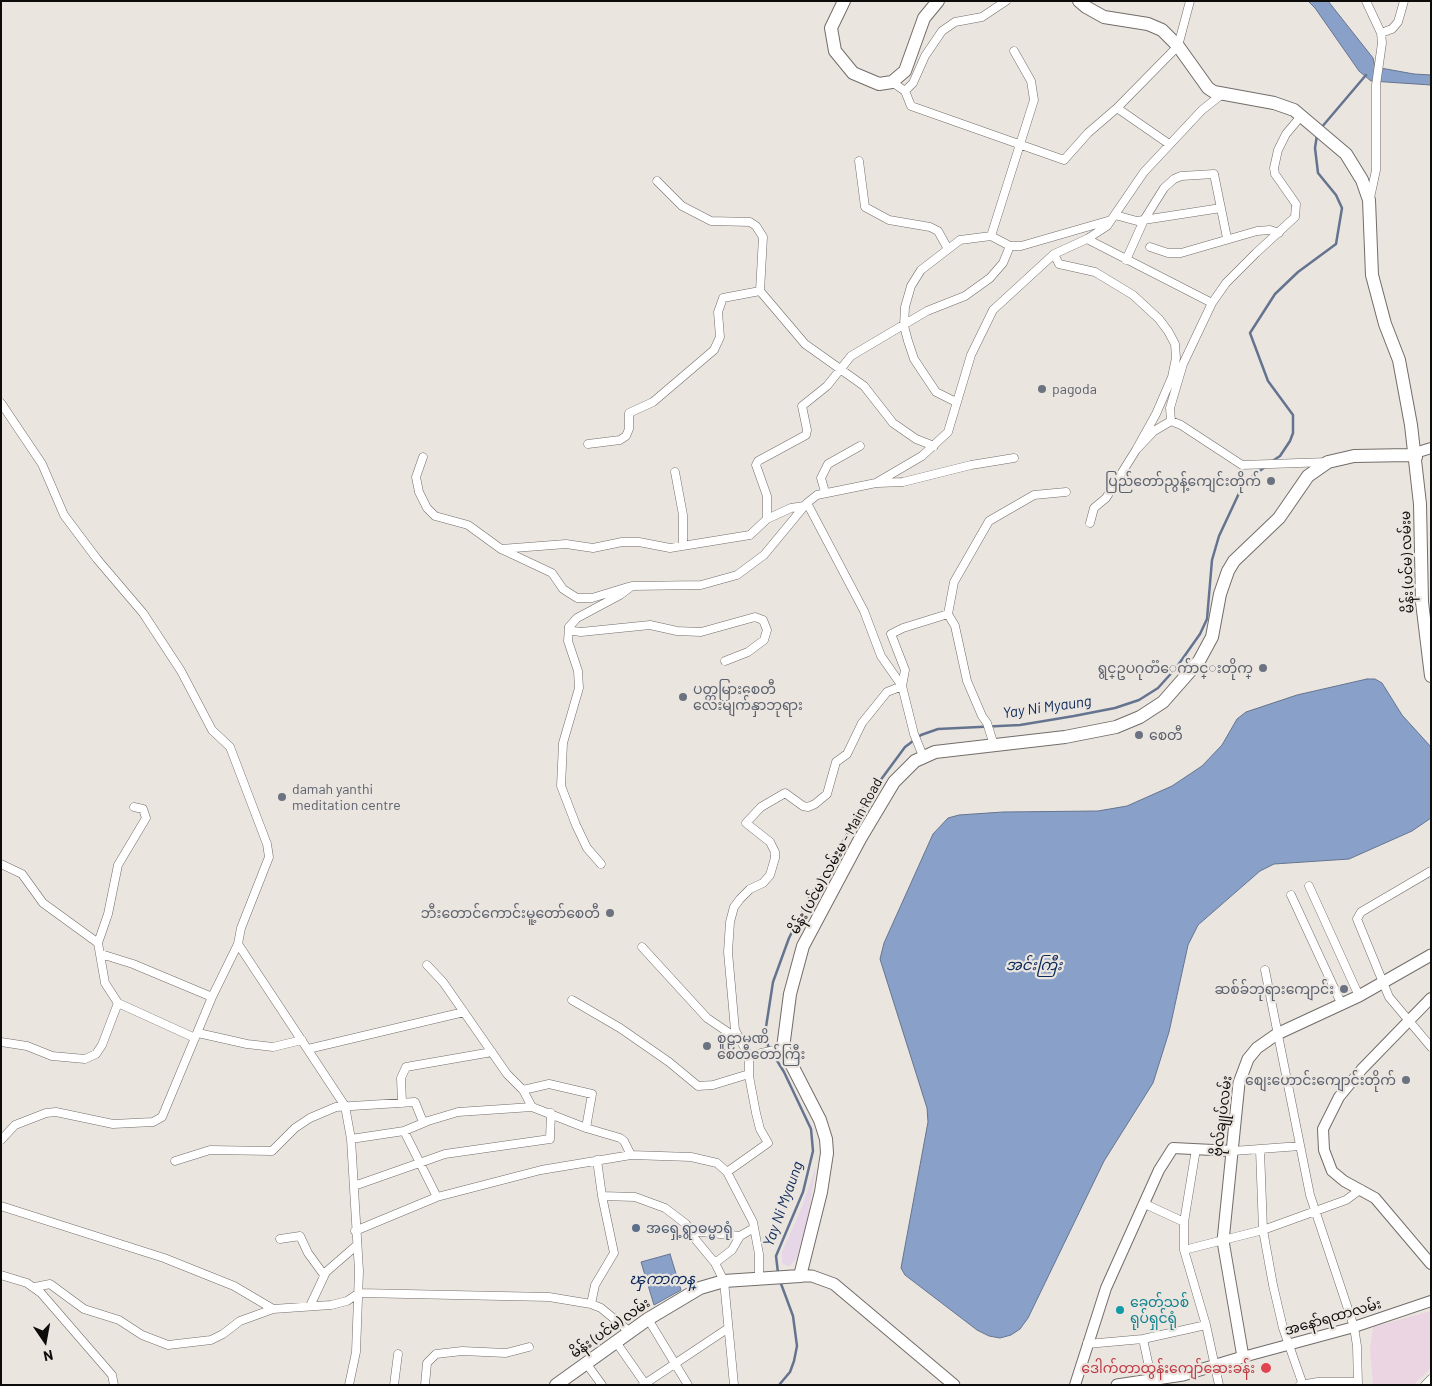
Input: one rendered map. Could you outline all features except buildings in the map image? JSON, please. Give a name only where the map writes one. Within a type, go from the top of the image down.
[{"type":"main road","points":[[844,1],[831,28],[833,44],[838,57],[863,78],[879,84],[892,82],[905,71],[924,18],[938,1]]},
{"type":"main road","points":[[1080,1],[1086,7],[1104,17],[1154,26],[1168,34],[1208,88],[1221,95]]},
{"type":"main road","name":"မိန်း (ပင်မ) လမ်းမ","points":[[1221,95],[1274,103],[1294,110],[1346,154],[1362,180],[1369,200],[1372,275],[1385,324],[1399,360],[1413,455],[1425,504],[1426,601],[1431,676]]},
{"type":"main road","name":"မိန်း (ပင်မ) လမ်းမ - Main Road","points":[[778,1050],[803,946],[886,795],[906,769],[923,756],[952,748],[1065,738],[1116,727],[1140,717],[1163,702],[1191,672],[1203,655],[1216,625],[1223,583],[1234,561],[1279,518],[1308,476],[1328,462],[1354,456],[1413,455]]},
{"type":"main road","name":"ဗိုလ်‌ချုပ်‌လမ်း","points":[[1243,1357],[1223,1241],[1243,1070],[1256,1048],[1277,1034],[1359,996],[1431,955]]},
{"type":"main road","points":[[778,1050],[820,1120],[826,1139],[827,1153],[822,1192],[794,1276],[812,1276],[834,1284],[954,1385]]},
{"type":"main road","name":"မိန်း (ပင်မ) လမ်း","points":[[556,1385],[648,1319],[700,1288],[724,1281],[794,1276]]},
{"type":"main road","points":[[1117,1385],[1176,1381],[1216,1365],[1243,1357]]},
{"type":"street","points":[[905,91],[913,83],[925,56],[942,31],[956,22],[982,17],[1006,1]]},
{"type":"street","points":[[892,82],[905,91],[911,106],[1064,160],[1088,133],[1117,108],[1178,46],[1190,1]]},
{"type":"street","points":[[1366,1],[1381,33],[1382,52],[1376,84],[1376,170],[1369,200]]},
{"type":"street","points":[[1381,33],[1392,29],[1398,22],[1404,1]]},
{"type":"street","points":[[991,236],[1020,146],[1034,93],[1031,81],[1014,50]]},
{"type":"street","points":[[876,483],[922,456],[948,432],[971,356],[993,310],[1054,254],[1087,239],[1107,226],[1144,172],[1169,144],[1221,95]]},
{"type":"street","points":[[1117,108],[1169,144]]},
{"type":"street","points":[[1171,421],[1170,408],[1183,364],[1212,303],[1226,283],[1256,252],[1296,217],[1296,204],[1275,174],[1274,168],[1278,150],[1286,134],[1302,115]]},
{"type":"street","points":[[859,161],[865,207],[889,220],[930,227],[938,231],[948,249]]},
{"type":"street","points":[[1126,260],[1144,220],[1164,188],[1174,179],[1181,176],[1214,174],[1227,238]]},
{"type":"street","points":[[657,181],[682,206],[711,221],[750,222],[756,226],[763,237],[760,291],[805,344],[864,386],[893,423],[916,439],[934,446]]},
{"type":"street","points":[[956,402],[936,392],[914,359],[904,326],[905,307],[916,277],[928,263],[960,240],[991,236],[1010,246],[1033,244],[1113,218],[1131,221],[1144,220],[1221,208]]},
{"type":"street","points":[[1150,247],[1168,253],[1181,253],[1227,238],[1270,230],[1279,233]]},
{"type":"street","points":[[1087,239],[1212,303]]},
{"type":"street","points":[[767,519],[767,496],[756,465],[758,461],[806,435],[807,430],[802,406],[826,386],[850,356],[940,304],[965,296],[990,278],[1003,263],[1010,246]]},
{"type":"street","points":[[1054,254],[1060,264],[1095,272],[1133,294],[1159,319],[1175,344],[1176,358],[1172,377],[1156,414],[1106,498],[1094,508],[1090,523]]},
{"type":"street","points":[[588,444],[620,440],[626,436],[629,429],[629,413],[653,402],[714,350],[720,337],[718,312],[723,298],[760,291]]},
{"type":"street","points":[[1,403],[42,464],[64,515],[97,559],[143,613],[181,671],[212,730],[232,752],[267,844],[270,857],[241,928],[238,944],[196,1035],[167,1109],[158,1120],[143,1123],[113,1124],[56,1112],[46,1113],[15,1125],[1,1140]]},
{"type":"street","points":[[1136,450],[1154,431],[1171,421]]},
{"type":"street","points":[[1171,421],[1181,425],[1236,463],[1249,466],[1286,462],[1328,462]]},
{"type":"street","points":[[825,492],[822,473],[828,464],[860,446]]},
{"type":"street","points":[[1413,455],[1431,448]]},
{"type":"street","points":[[1413,455],[1431,453]]},
{"type":"street","points":[[423,457],[416,477],[427,508],[435,516],[468,525],[501,549],[552,572],[563,589],[578,598],[592,598],[632,586],[701,585],[737,575],[764,555],[806,504]]},
{"type":"street","points":[[501,549],[566,544],[593,548],[622,542],[640,542],[670,548],[750,534],[767,519],[783,511],[806,504],[825,492],[876,483],[903,482],[971,465],[1014,458]]},
{"type":"street","points":[[675,472],[682,515],[682,546]]},
{"type":"street","points":[[994,745],[987,723],[967,681],[955,626],[948,614],[954,582],[989,521],[1034,496],[1066,492]]},
{"type":"street","points":[[806,504],[864,611],[881,656],[902,686],[914,734],[923,756]]},
{"type":"street","points":[[602,864],[588,848],[580,833],[561,786],[563,743],[579,688],[578,671],[568,642],[569,627],[577,618],[620,595],[632,586]]},
{"type":"street","points":[[902,686],[904,670],[891,634],[948,614]]},
{"type":"street","points":[[569,627],[573,631],[581,632],[650,625],[677,631],[701,632],[749,619],[758,618],[763,620],[767,630],[764,640],[748,652],[725,661]]},
{"type":"street","points":[[727,1172],[768,1143],[760,1129],[749,1074],[749,1056],[738,1039],[732,1013],[728,952],[730,922],[734,907],[750,890],[763,883],[770,875],[776,858],[770,842],[746,823],[761,807],[785,793],[803,806],[815,804],[827,794],[836,762],[847,754],[862,723],[887,692],[902,686]]},
{"type":"street","points":[[134,807],[143,809],[146,818],[118,865],[108,914],[98,943],[105,983],[118,1003],[196,1035],[273,1047],[302,1040]]},
{"type":"street","points":[[1,864],[22,874],[43,903],[98,943]]},
{"type":"street","points":[[1431,871],[1357,916],[1393,1004],[1431,1047]]},
{"type":"street","points":[[1309,886],[1359,996]]},
{"type":"street","points":[[1291,895],[1342,1004]]},
{"type":"street","points":[[238,944],[345,1106],[351,1139],[359,1293],[356,1312],[356,1352],[349,1385]]},
{"type":"street","points":[[642,947],[707,1018],[738,1039]]},
{"type":"street","points":[[101,954],[133,964],[212,998]]},
{"type":"street","points":[[427,965],[443,982],[508,1074],[523,1090],[532,1107]]},
{"type":"street","points":[[1260,1150],[1264,1230],[1273,1285],[1288,1344],[1302,1385],[1358,1383],[1357,1346],[1354,1327],[1315,1212],[1265,970]]},
{"type":"street","points":[[1431,998],[1409,1023],[1362,1069],[1338,1097],[1324,1129],[1324,1150],[1332,1171],[1344,1181],[1361,1189],[1383,1205],[1431,1264]]},
{"type":"street","points":[[572,1000],[620,1028],[669,1062],[698,1086],[713,1085],[749,1074]]},
{"type":"street","points":[[1,1042],[27,1046],[52,1056],[85,1059],[96,1054],[102,1045],[118,1003]]},
{"type":"street","points":[[308,1049],[464,1012]]},
{"type":"street","points":[[749,1056],[778,1050]]},
{"type":"street","points":[[402,1104],[401,1078],[406,1067],[470,1058],[492,1052]]},
{"type":"street","points":[[523,1090],[549,1084],[592,1094],[586,1128]]},
{"type":"street","points":[[175,1161],[210,1150],[272,1151],[296,1128],[310,1118],[336,1107],[415,1102],[423,1122]]},
{"type":"street","points":[[351,1139],[404,1131],[423,1122],[458,1112],[532,1107],[586,1128],[620,1138],[624,1141],[631,1155]]},
{"type":"street","points":[[354,1186],[421,1162],[473,1148],[550,1139],[550,1114]]},
{"type":"street","points":[[404,1131],[437,1197]]},
{"type":"street","points":[[1075,1385],[1106,1288],[1160,1170],[1173,1148],[1233,1151],[1300,1146]]},
{"type":"street","points":[[1196,1149],[1184,1222],[1184,1250],[1206,1325],[1219,1385]]},
{"type":"street","points":[[355,1230],[437,1197],[532,1172],[631,1155],[692,1157],[716,1163],[727,1172],[747,1209],[754,1228],[764,1278]]},
{"type":"street","points":[[591,1304],[598,1279],[614,1253],[602,1196],[597,1160]]},
{"type":"street","points":[[1184,1250],[1264,1230],[1346,1200],[1361,1189]]},
{"type":"street","points":[[602,1196],[645,1199],[678,1216],[715,1263],[724,1281],[732,1384]]},
{"type":"street","points":[[1145,1204],[1184,1222]]},
{"type":"street","points":[[1,1206],[164,1258],[234,1286],[273,1309]]},
{"type":"street","points":[[715,1263],[732,1250],[740,1236],[754,1228]]},
{"type":"street","points":[[691,1232],[740,1236]]},
{"type":"street","points":[[280,1239],[300,1236],[308,1253],[324,1275]]},
{"type":"street","points":[[310,1306],[324,1275],[333,1264],[357,1245]]},
{"type":"street","points":[[1,1275],[19,1279],[35,1287],[112,1375],[115,1384]]},
{"type":"street","points":[[35,1287],[50,1284],[84,1308],[119,1320],[142,1335],[168,1345],[211,1340],[223,1334],[240,1321],[273,1309],[338,1303],[359,1293],[549,1297],[591,1304],[601,1308],[630,1332]]},
{"type":"street","name":"အ‌နော်‌ရထာလမ်း","points":[[1243,1357],[1354,1327],[1431,1301]]},
{"type":"street","points":[[648,1319],[688,1385]]},
{"type":"street","points":[[1087,1344],[1143,1339],[1206,1325]]},
{"type":"street","points":[[616,1342],[645,1384],[674,1362],[727,1330]]},
{"type":"street","points":[[1143,1339],[1146,1383]]},
{"type":"street","points":[[425,1385],[427,1363],[436,1354],[462,1351],[506,1353],[529,1347]]},
{"type":"street","points":[[394,1385],[398,1354]]},
{"type":"street","points":[[586,1363],[602,1385]]},
{"type":"street","points":[[1425,1385],[1431,1379]]},
{"type":"shaded area","points":[[816,1166],[808,1218],[796,1259],[789,1267],[782,1263],[782,1252],[802,1207]]},
{"type":"shaded area","points":[[1431,1311],[1431,1367],[1414,1385],[1373,1385],[1370,1351],[1373,1327]]},
{"type":"water","points":[[1308,1],[1328,1],[1373,58],[1375,67],[1431,75],[1431,85],[1371,81],[1359,71],[1315,8]]},
{"type":"water","name":"အင်းကြီး","points":[[1367,679],[1375,679],[1382,683],[1402,715],[1431,747],[1431,818],[1412,831],[1349,859],[1274,864],[1260,871],[1198,925],[1188,945],[1169,1032],[1153,1083],[1104,1161],[1028,1318],[1020,1329],[1011,1335],[1000,1338],[989,1336],[977,1330],[905,1275],[901,1268],[928,1122],[927,1108],[880,959],[884,943],[933,834],[948,818],[959,815],[1003,812],[1098,811],[1127,806],[1172,786],[1202,766],[1222,745],[1237,719],[1246,712],[1297,695]]},
{"type":"water","name":"ၾကာကန္","points":[[670,1254],[681,1290],[654,1305],[641,1262]]},
{"type":"waterway","name":"Yay Ni Myaung","points":[[1321,128],[1366,75]]},
{"type":"waterway","name":"Yay Ni Myaung","points":[[1271,462],[1280,456],[1290,441],[1293,433],[1293,415],[1268,381],[1250,333],[1275,294],[1298,272],[1336,244],[1342,208],[1336,195],[1318,173],[1315,148],[1317,135]]},
{"type":"waterway","name":"Yay Ni Myaung","points":[[778,1273],[776,1256],[803,1192],[813,1151],[811,1129],[784,1072],[768,1046],[766,1027],[773,982],[789,938],[808,900],[874,789],[905,747],[921,735],[938,729],[1020,725],[1115,708],[1139,700],[1158,688],[1176,668],[1200,634],[1207,619],[1212,560],[1219,536],[1246,481],[1265,467]]},
{"type":"waterway","name":"Yay Ni Myaung","points":[[779,1385],[790,1372],[797,1346],[793,1316],[780,1281]]},
{"type":"place","name":"pagoda","points":[[1042,389]]},
{"type":"place","name":"ပြည်‌‌တော်ညွန့်ကျေင်းတိုက်","points":[[1271,481]]},
{"type":"place","name":"ရွင္ဥပဂုတၱေက်ာင္းတိုက္","points":[[1263,668]]},
{"type":"place","name":"ပတ္တမြား‌စေတီ‌ လေးမျက်နှာဘုရား","points":[[683,697]]},
{"type":"place","name":"စေတီ","points":[[1139,735]]},
{"type":"place","name":"damah yanthi meditation centre","points":[[282,797]]},
{"type":"place","name":"ဘီးတောင်ကောင်းမူ့တော်စေတီ","points":[[610,913]]},
{"type":"place","name":"ဆစ်ခ်ဘုရားကျောင်း","points":[[1344,989]]},
{"type":"place","name":"စူဠာမဏိ စေတီတော်ကြီး","points":[[707,1046]]},
{"type":"place","name":"စျေးဟောင်းကျောင်းတိုက်","points":[[1406,1080]]},
{"type":"place","name":"အရှေ့ရွာဓမ္မာရုံ","points":[[636,1228]]},
{"type":"place","name":"ခေတ်သစ် ရုပ်‌ရှင်ရုံ","points":[[1120,1310]]},
{"type":"place","name":"ဒေါက်တာထွန်းကျော်ဆေးခန်း","points":[[1266,1368]]}]
